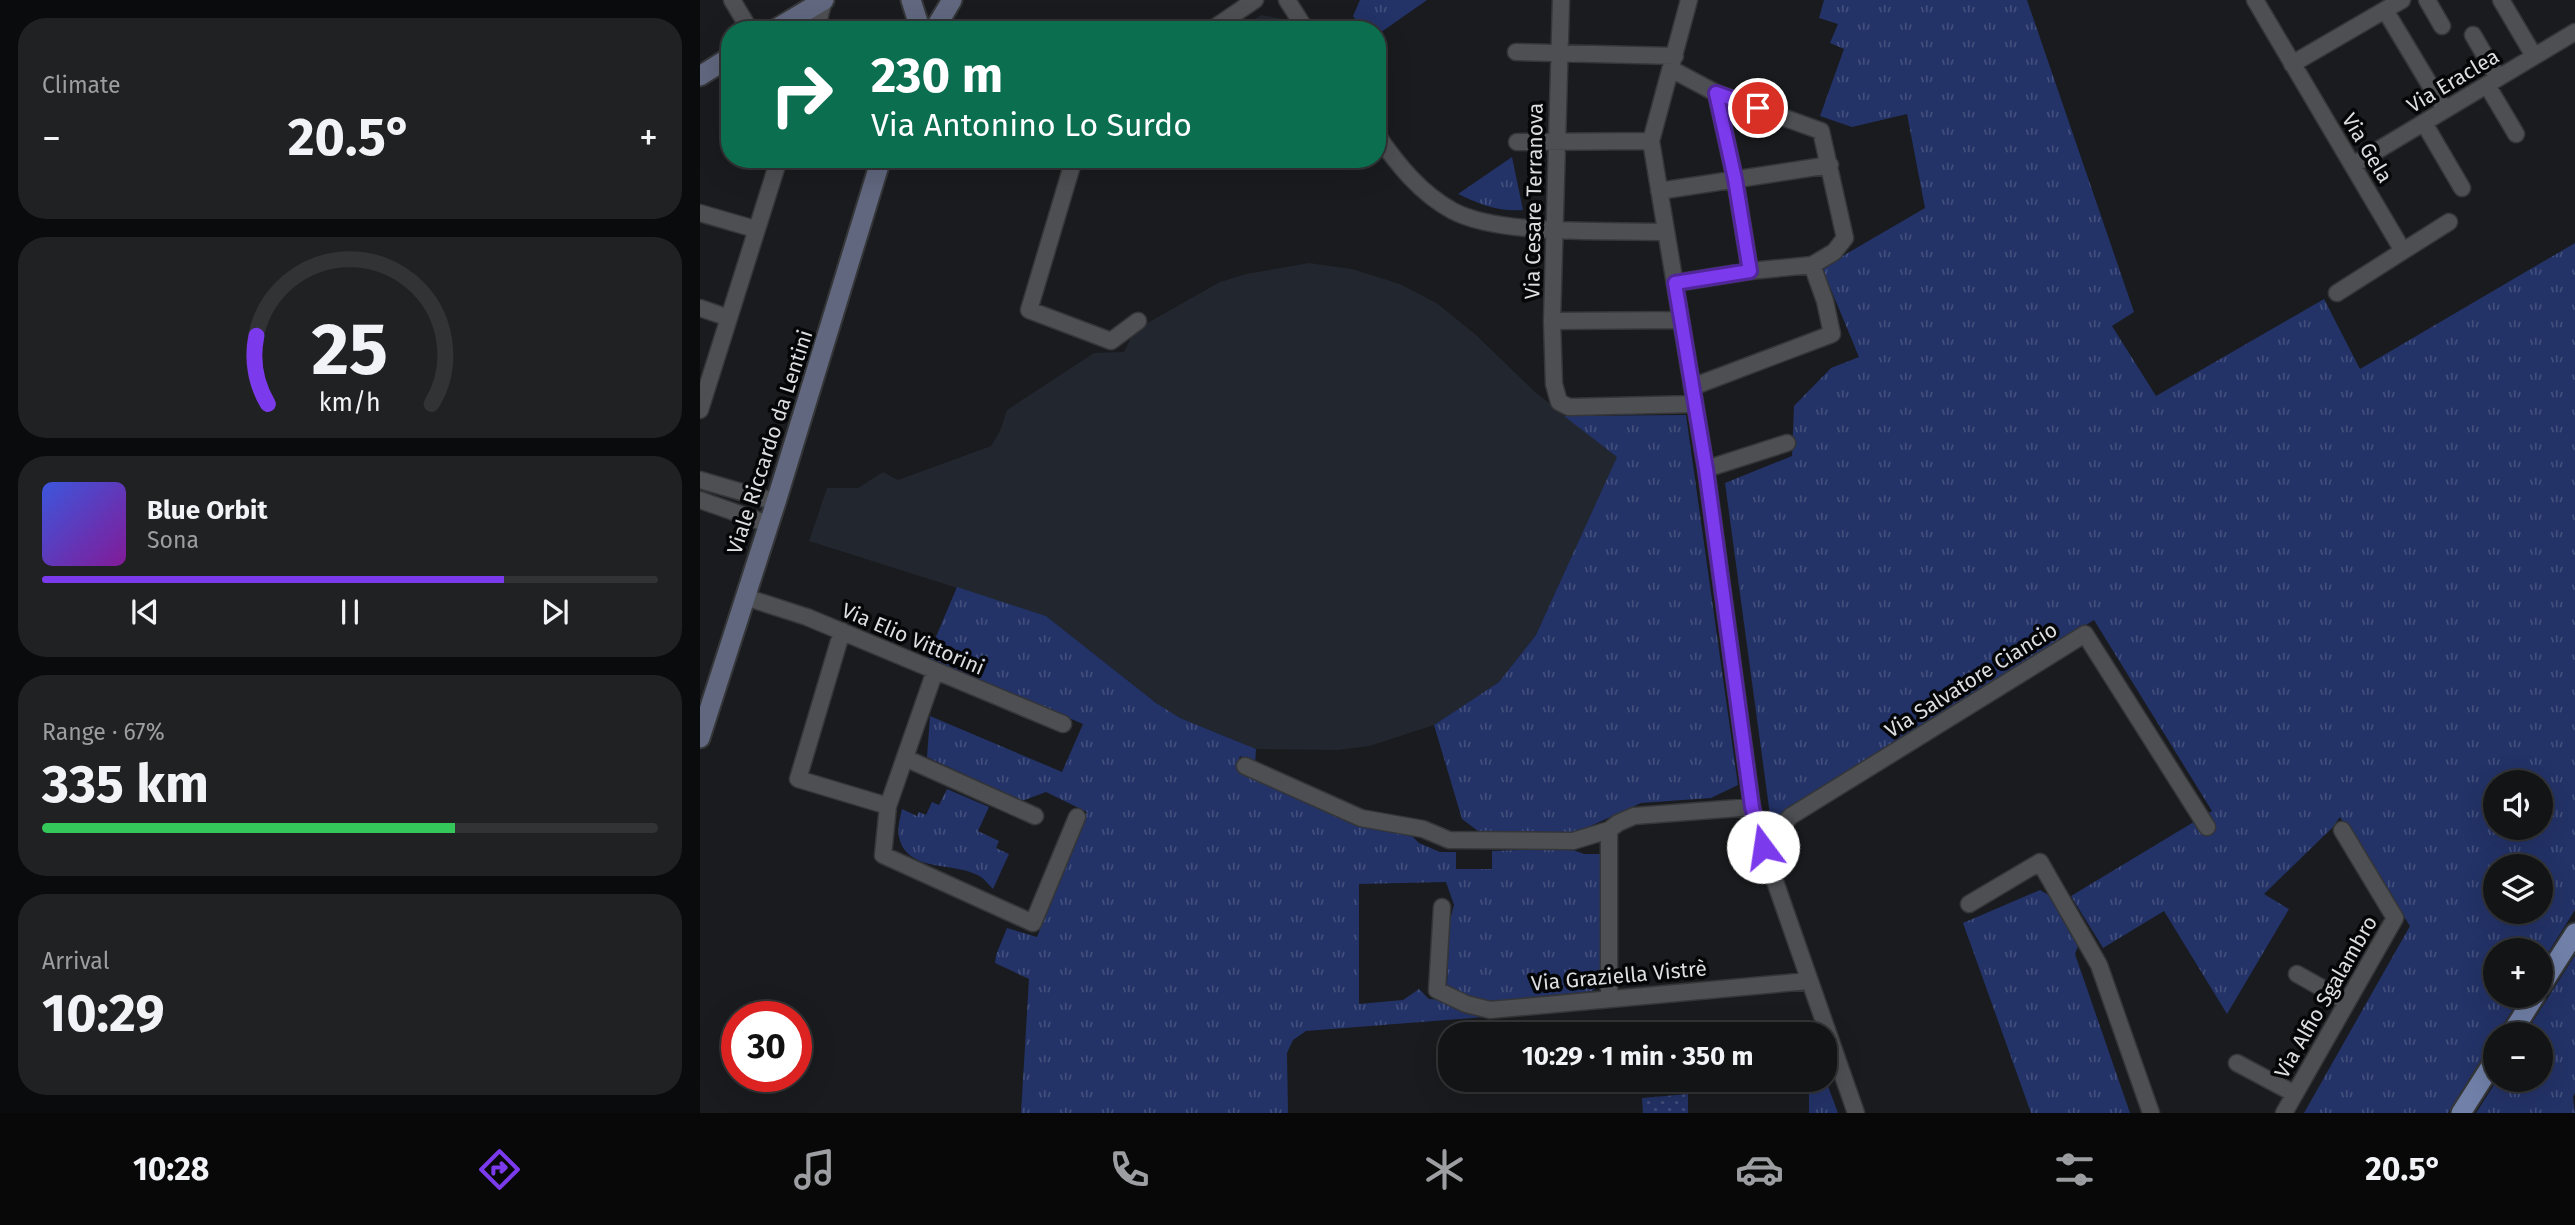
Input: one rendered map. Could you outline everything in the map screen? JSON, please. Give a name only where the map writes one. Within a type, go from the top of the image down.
[{"type":"main road","points":[[911,0],[918,21]]},
{"type":"main road","points":[[939,21],[952,0]]},
{"type":"main road","points":[[788,21],[818,2]]},
{"type":"main road","points":[[700,76],[721,63]]},
{"type":"main road","name":"Viale Riccardo da Lentini","points":[[700,736],[776,502],[878,168]]},
{"type":"main road","points":[[2553,967],[2575,933]]},
{"type":"main road","points":[[2461,1113],[2483,1078]]},
{"type":"street","points":[[732,0],[745,21]]},
{"type":"street","points":[[1225,21],[1255,0]]},
{"type":"street","points":[[1287,0],[1300,21]]},
{"type":"street","name":"Via Cesare Terranova","points":[[1561,0],[1552,321],[1554,384],[1559,402],[1569,407],[1695,404]]},
{"type":"street","points":[[1689,0],[1651,141],[1706,469],[1752,807],[1763,847],[1856,1113]]},
{"type":"street","name":"Via Gela","points":[[2255,0],[2403,251]]},
{"type":"street","points":[[2292,64],[2402,0]]},
{"type":"street","points":[[2427,0],[2442,26]]},
{"type":"street","points":[[2501,0],[2534,56]]},
{"type":"street","points":[[817,21],[818,2]]},
{"type":"street","points":[[2385,10],[2445,110]]},
{"type":"street","name":"Via Eraclea","points":[[2353,165],[2575,32]]},
{"type":"street","points":[[2473,35],[2516,134]]},
{"type":"street","points":[[1516,52],[1673,63],[1716,93],[1821,131],[1845,238],[1834,252],[1812,265],[1750,271],[1675,283]]},
{"type":"street","points":[[1716,93],[1735,179],[1750,271]]},
{"type":"street","points":[[2424,123],[2462,188]]},
{"type":"street","points":[[1517,142],[1651,141]]},
{"type":"street","points":[[1386,148],[1416,184],[1453,211],[1476,221],[1553,229],[1666,232]]},
{"type":"street","points":[[1659,191],[1830,165]]},
{"type":"street","points":[[700,410],[776,168]]},
{"type":"street","points":[[1071,168],[1029,310],[1111,341],[1138,321]]},
{"type":"street","points":[[700,213],[755,229]]},
{"type":"street","points":[[2337,293],[2449,222]]},
{"type":"street","points":[[1692,387],[1832,334],[1825,301],[1812,265]]},
{"type":"street","points":[[700,308],[729,318]]},
{"type":"street","points":[[1552,321],[1681,320]]},
{"type":"street","points":[[1706,469],[1787,443]]},
{"type":"street","points":[[700,480],[776,502]]},
{"type":"street","points":[[700,500],[768,524]]},
{"type":"street","name":"Via Elio Vittorini","points":[[745,597],[807,617],[1063,724]]},
{"type":"street","points":[[842,631],[798,779],[888,806]]},
{"type":"street","name":"Via Salvatore Ciancio","points":[[1763,847],[1791,816],[2085,634],[2207,827]]},
{"type":"street","points":[[935,671],[888,806],[883,855],[1033,923],[1077,817]]},
{"type":"street","points":[[905,758],[1035,816]]},
{"type":"street","points":[[1245,766],[1361,818],[1423,829],[1449,840],[1573,841],[1609,830],[1634,816],[1752,807]]},
{"type":"street","points":[[1609,830],[1609,997]]},
{"type":"street","name":"Via Alfio Sgalambro","points":[[2284,1113],[2395,918],[2342,830]]},
{"type":"street","points":[[1969,904],[2040,862],[2099,965],[2151,1113]]},
{"type":"street","name":"Via Graziella Vistrè","points":[[1442,907],[1437,990],[1466,1004],[1490,1010],[1609,997],[1809,981]]},
{"type":"street","points":[[2297,974],[2347,1002]]},
{"type":"street","points":[[2237,1063],[2295,1094]]},
{"type":"shaded area","points":[[1261,15],[1279,18],[1281,21],[1252,21]]},
{"type":"shaded area","points":[[1309,263],[1352,269],[1400,284],[1438,304],[1476,335],[1535,392],[1618,456],[1536,635],[1499,682],[1434,725],[1370,746],[1338,750],[1256,749],[1180,718],[1156,703],[1046,616],[809,541],[827,488],[858,488],[883,472],[898,480],[991,446],[1000,431],[1007,410],[1094,353],[1124,352],[1135,330],[1220,282],[1246,274]]},
{"type":"green space","points":[[1360,0],[1427,0],[1386,29],[1386,21],[1357,21],[1353,16]]},
{"type":"green space","points":[[1824,0],[2027,0],[2134,312],[2112,326],[2156,396],[2324,299],[2360,369],[2575,243],[2575,910],[2553,945],[2553,938],[2483,938],[2483,1008],[2514,1008],[2505,1022],[2483,1022],[2483,1057],[2448,1113],[2304,1113],[2410,926],[2340,817],[2264,894],[2289,909],[2227,1014],[2164,911],[2103,948],[2071,896],[2212,811],[2094,620],[1785,815],[1770,815],[1725,483],[1792,456],[1794,406],[1831,368],[1859,357],[1822,268],[1925,208],[1907,114],[1852,127],[1820,116],[1844,49],[1830,43],[1838,24],[1819,18]]},
{"type":"green space","points":[[1512,157],[1523,210],[1505,210],[1458,194]]},
{"type":"green space","points":[[1686,415],[1738,785],[1711,798],[1641,803],[1573,834],[1506,835],[1478,831],[1462,819],[1434,725],[1499,682],[1536,635],[1617,457],[1564,416]]},
{"type":"green space","points":[[957,587],[1046,616],[1156,703],[1180,718],[1256,749],[1255,764],[1240,756],[1237,769],[1358,822],[1407,831],[1419,843],[1440,852],[1456,852],[1456,869],[1492,869],[1492,851],[1568,848],[1584,854],[1602,854],[1602,982],[1592,991],[1492,1003],[1469,998],[1447,985],[1450,920],[1454,905],[1446,882],[1359,884],[1359,1004],[1403,1000],[1419,989],[1429,999],[1443,1000],[1485,1017],[1306,1031],[1293,1040],[1287,1053],[1288,1113],[1021,1113],[1029,979],[995,963],[996,955],[1007,928],[1037,937],[1087,812],[1046,792],[1022,801],[927,757],[930,716],[1062,772],[1083,724],[927,658]]},
{"type":"green space","points":[[947,789],[989,807],[978,831],[999,841],[996,848],[1009,854],[993,889],[981,877],[971,872],[922,862],[904,849],[898,834],[902,809],[917,816],[919,812],[926,815],[932,802],[939,805]]},
{"type":"green space","points":[[2040,890],[2050,896],[2078,946],[2075,954],[2130,1113],[2031,1113],[1963,923]]},
{"type":"green space","points":[[2575,955],[2575,1113],[2476,1113],[2489,1092],[2553,1092],[2553,1022],[2533,1022],[2541,1008],[2553,1008],[2553,990]]},
{"type":"green space","points":[[1809,1092],[1830,1092],[1838,1113],[1809,1113]]},
{"type":"green space","points":[[1688,1094],[1688,1113],[1643,1113],[1642,1098]]},
{"type":"route","points":[[1758,108],[1716,93],[1735,179],[1750,271],[1675,283],[1706,469],[1752,807],[1763,847]]}]
